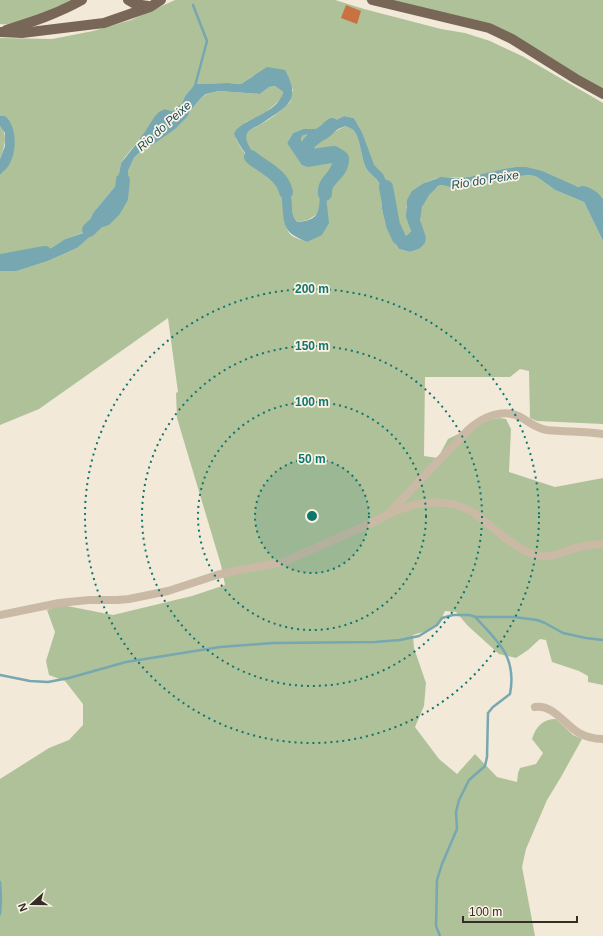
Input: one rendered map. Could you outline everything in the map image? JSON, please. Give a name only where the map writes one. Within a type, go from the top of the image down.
[{"type":"main road","points":[[0,32],[44,18],[67,9],[82,0]]},
{"type":"main road","points":[[128,0],[135,4],[150,7]]},
{"type":"main road","points":[[0,32],[22,33],[104,23],[150,7],[161,0]]},
{"type":"main road","points":[[372,0],[489,28],[512,39],[603,94]]},
{"type":"street","points":[[390,512],[468,430],[487,416],[508,413],[521,417],[534,426],[546,430],[594,432],[603,434]]},
{"type":"street","points":[[0,615],[59,602],[129,599],[174,589],[217,575],[284,562],[376,520],[390,512],[417,504],[450,503],[474,513],[514,544],[532,554],[542,557],[553,556],[577,547],[603,544]]},
{"type":"street","points":[[535,707],[541,706],[548,709],[573,729],[585,736],[603,739]]},
{"type":"green space","points":[[0,0],[74,0],[59,8],[27,20],[0,24]]},
{"type":"green space","points":[[175,0],[335,0],[441,29],[465,33],[490,41],[524,57],[603,103],[603,213],[598,203],[592,196],[578,187],[516,167],[469,177],[437,178],[424,183],[406,206],[411,231],[403,238],[400,236],[391,218],[389,203],[370,157],[362,132],[354,118],[344,116],[318,129],[303,129],[293,133],[287,143],[292,149],[332,163],[321,192],[319,210],[317,214],[308,220],[297,222],[293,215],[289,197],[280,176],[267,170],[251,149],[246,139],[249,130],[271,118],[290,102],[293,89],[253,76],[241,84],[195,84],[185,96],[179,110],[172,111],[165,109],[125,157],[121,163],[117,184],[93,213],[82,233],[65,239],[45,252],[36,255],[0,260],[0,175],[14,150],[13,130],[5,116],[0,116],[0,38],[52,39],[93,31],[131,20]]},
{"type":"green space","points":[[365,0],[603,0],[603,93],[513,38]]},
{"type":"green space","points":[[275,86],[283,92],[281,99],[263,115],[246,122],[236,139],[253,164],[279,186],[283,197],[285,223],[290,234],[296,238],[307,242],[326,200],[330,182],[340,167],[320,150],[304,143],[301,140],[302,136],[325,135],[346,126],[352,129],[356,134],[365,166],[380,185],[382,194],[382,209],[391,235],[399,249],[410,252],[419,249],[426,237],[420,221],[420,214],[426,198],[437,187],[442,185],[469,187],[492,179],[530,175],[537,177],[555,190],[584,202],[603,241],[603,424],[537,421],[530,418],[529,371],[520,369],[510,377],[425,377],[424,456],[438,458],[448,439],[487,420],[500,418],[506,419],[511,429],[509,472],[555,487],[603,478],[603,685],[588,682],[588,676],[579,671],[552,662],[546,640],[540,639],[516,658],[499,654],[468,626],[456,612],[445,611],[436,626],[424,632],[413,635],[414,648],[426,683],[424,706],[415,727],[439,759],[457,774],[475,754],[497,777],[517,782],[520,768],[536,764],[543,753],[532,739],[540,724],[547,720],[556,719],[573,735],[582,739],[547,800],[526,849],[522,867],[535,936],[0,936],[0,779],[49,748],[69,740],[83,725],[83,704],[65,681],[49,675],[46,661],[55,632],[47,610],[62,605],[113,615],[192,596],[225,585],[221,565],[177,418],[176,393],[178,392],[168,318],[39,409],[0,425],[0,271],[17,271],[48,261],[77,248],[128,190],[128,171],[134,158],[166,126],[187,115],[200,99],[207,94],[219,91],[260,94],[269,87]]},
{"type":"green space","points":[[0,126],[5,137],[0,159]]},
{"type":"water","points":[[267,67],[285,70],[290,81],[292,96],[285,107],[249,131],[246,136],[248,145],[254,155],[273,176],[284,178],[288,184],[291,194],[293,213],[297,222],[306,221],[316,215],[323,183],[332,163],[308,167],[302,165],[287,143],[293,133],[303,129],[318,129],[344,116],[354,118],[362,132],[374,165],[383,174],[388,185],[390,213],[393,223],[400,236],[403,237],[411,231],[406,217],[407,200],[412,191],[424,183],[441,177],[469,177],[504,169],[526,167],[542,171],[578,187],[595,198],[603,213],[603,241],[584,202],[555,190],[537,177],[530,175],[492,179],[469,187],[438,186],[429,195],[422,207],[420,220],[426,237],[425,243],[419,249],[410,252],[399,249],[391,235],[382,209],[380,185],[365,166],[356,134],[352,129],[346,126],[322,136],[302,136],[301,140],[305,144],[310,147],[332,153],[341,161],[340,167],[330,182],[326,196],[329,223],[322,235],[307,242],[293,235],[286,227],[283,216],[281,191],[275,183],[252,162],[240,146],[234,134],[243,124],[267,111],[280,100],[283,92],[275,86],[269,87],[260,94],[219,91],[206,94],[187,115],[166,126],[134,158],[128,171],[128,190],[117,202],[96,231],[77,248],[48,261],[17,271],[0,271],[0,260],[36,255],[45,252],[65,239],[83,233],[93,213],[117,184],[121,163],[141,138],[155,116],[165,109],[172,111],[179,110],[185,96],[195,84],[241,84]]},
{"type":"water","points":[[0,116],[5,116],[9,120],[14,132],[15,145],[10,163],[0,175],[0,159],[5,146],[5,133],[0,126]]},
{"type":"building","points":[[346,5],[361,11],[357,24],[341,18]]},
{"type":"waterway","points":[[193,5],[207,41],[195,86]]},
{"type":"waterway","name":"Rio do Peixe","points":[[147,140],[170,124],[182,112]]},
{"type":"waterway","name":"Rio do Peixe","points":[[325,194],[327,184],[337,173],[342,158],[334,153],[311,156],[307,148],[310,142],[332,125]]},
{"type":"waterway","name":"Rio do Peixe","points":[[251,157],[277,176],[281,180],[286,192]]},
{"type":"waterway","name":"Rio do Peixe","points":[[89,230],[98,221],[105,219],[114,210],[121,198],[123,180]]},
{"type":"waterway","name":"Rio do Peixe","points":[[386,187],[393,225],[399,238]]},
{"type":"waterway","name":"Rio do Peixe","points":[[583,193],[594,199],[603,217]]},
{"type":"waterway","name":"Rio do Peixe","points":[[0,261],[45,253]]},
{"type":"waterway","points":[[0,675],[30,681],[48,682],[69,678],[126,662],[220,647],[273,643],[375,642],[400,640],[419,636],[437,625],[442,618],[453,615],[469,615],[476,617],[514,617],[537,620],[563,633],[603,640]]},
{"type":"waterway","points":[[440,936],[436,926],[437,880],[457,829],[456,812],[459,800],[469,780],[485,766],[487,757],[488,713],[493,707],[510,694],[511,670],[508,660],[499,643],[476,618]]},
{"type":"waterway","points":[[0,882],[0,914]]}]
